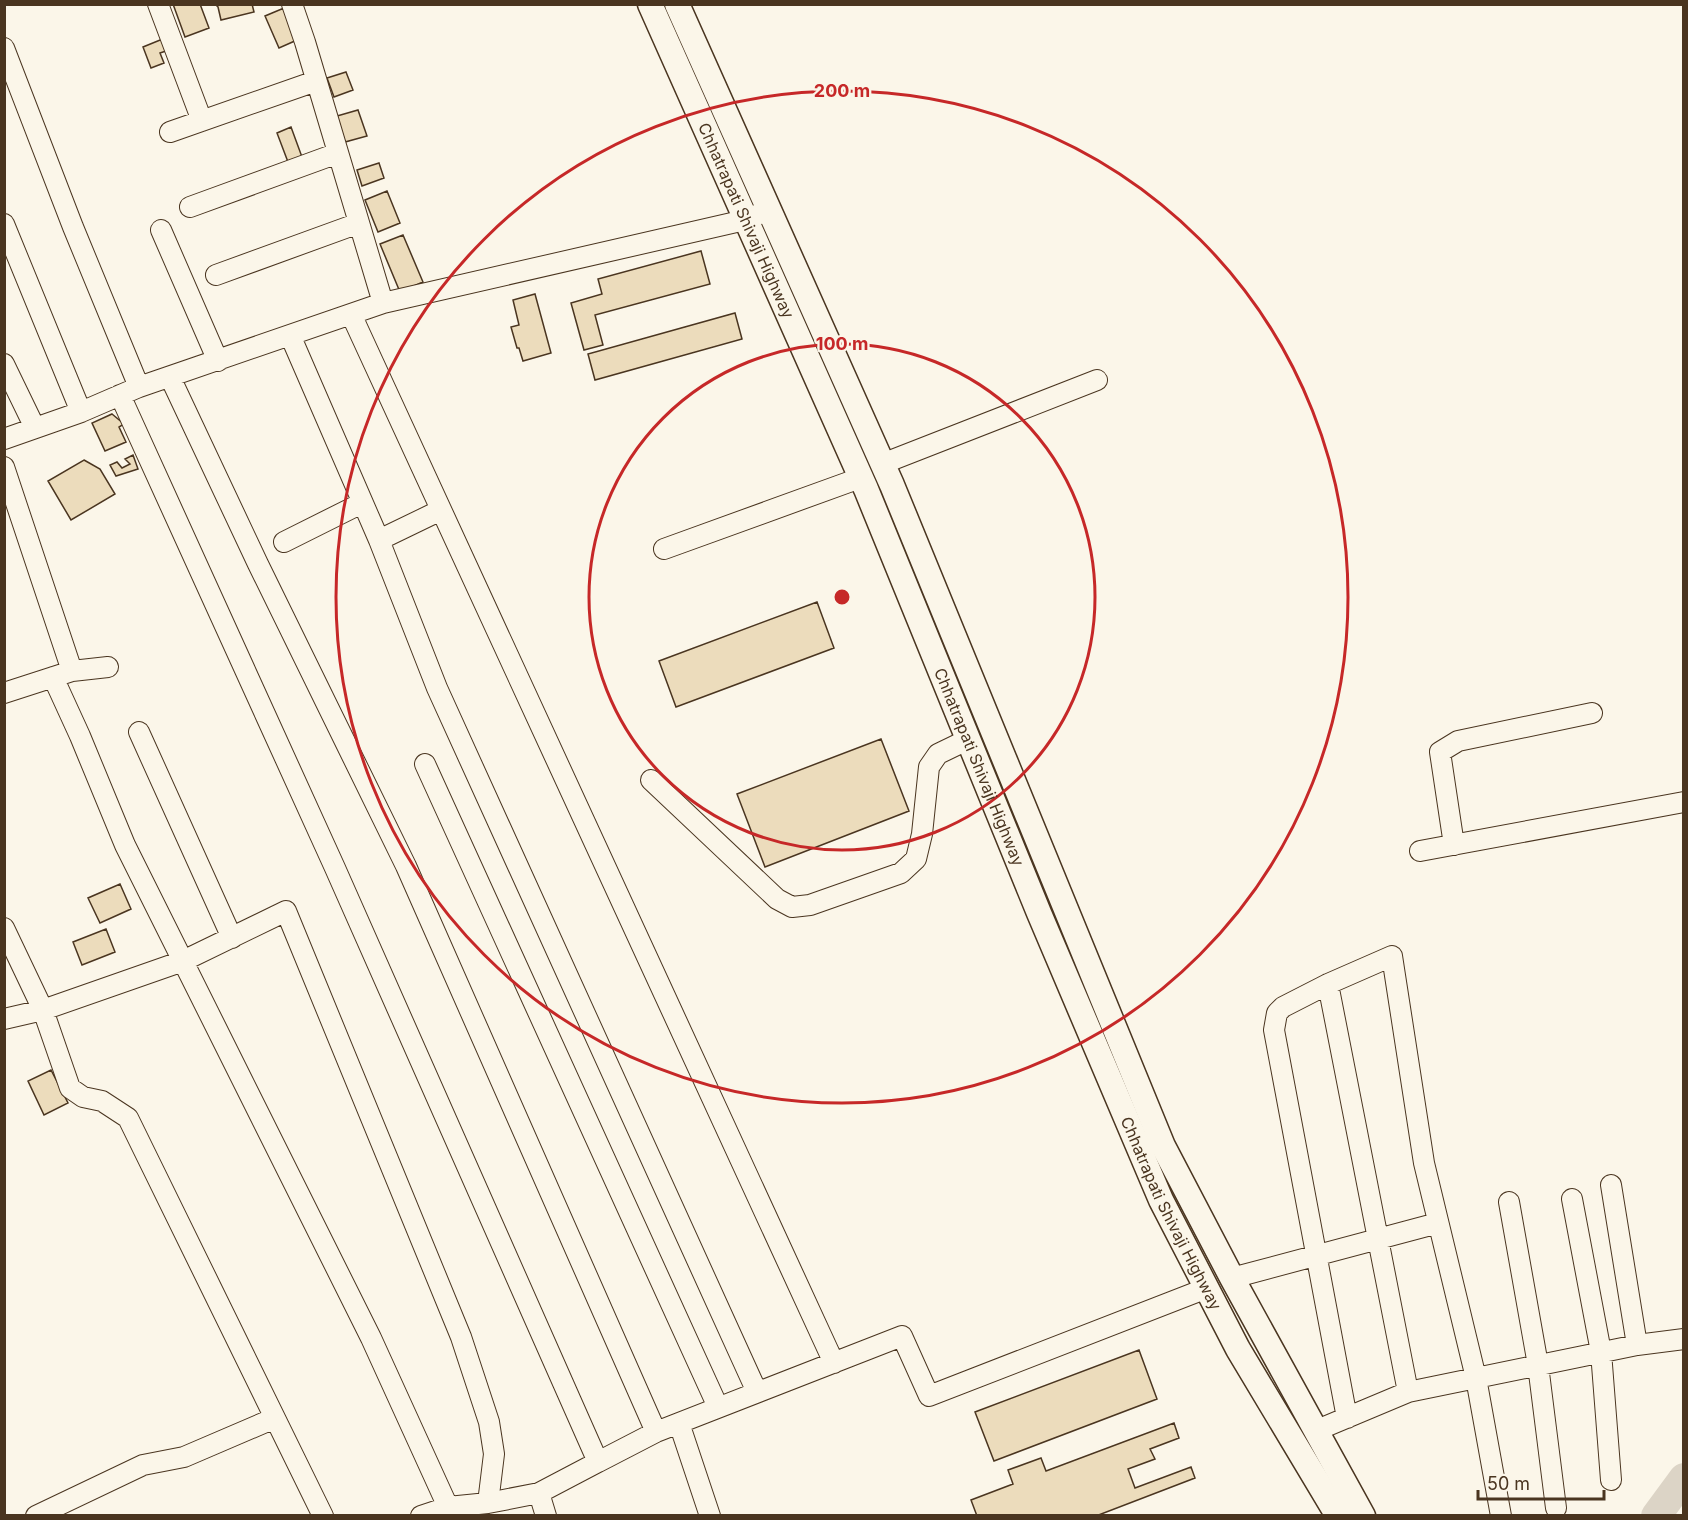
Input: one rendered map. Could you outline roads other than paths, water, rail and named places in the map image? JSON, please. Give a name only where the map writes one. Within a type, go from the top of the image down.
[{"type":"main road","name":"Chhatrapati Shivaji Highway","points":[[650,4],[861,478],[1161,1200],[1238,1349],[1338,1515]]},
{"type":"main road","name":"Chhatrapati Shivaji Highway","points":[[677,4],[882,465],[1163,1146],[1232,1278],[1363,1515]]},
{"type":"street","points":[[158,4],[202,121]]},
{"type":"street","points":[[292,4],[383,303]]},
{"type":"street","points":[[4,48],[73,227],[139,387]]},
{"type":"street","points":[[170,132],[316,81]]},
{"type":"street","points":[[190,207],[338,153]]},
{"type":"street","points":[[4,439],[81,412],[139,387],[383,303],[745,220],[769,209]]},
{"type":"street","points":[[216,275],[359,223]]},
{"type":"street","points":[[4,224],[81,412]]},
{"type":"street","points":[[161,230],[218,361]]},
{"type":"street","points":[[351,314],[834,1363]]},
{"type":"street","points":[[290,335],[379,540],[437,688],[757,1392]]},
{"type":"street","points":[[4,364],[34,428]]},
{"type":"street","points":[[170,377],[405,866],[656,1432]]},
{"type":"street","points":[[882,465],[1097,380]]},
{"type":"street","points":[[120,395],[598,1461]]},
{"type":"street","points":[[4,468],[72,672]]},
{"type":"street","points":[[664,549],[861,478]]},
{"type":"street","points":[[284,542],[362,503]]},
{"type":"street","points":[[379,540],[441,510]]},
{"type":"street","points":[[4,693],[72,672],[108,667]]},
{"type":"street","points":[[53,677],[125,845],[371,1338],[448,1508]]},
{"type":"street","points":[[1454,845],[1440,752],[1458,741],[1592,713]]},
{"type":"street","points":[[139,732],[232,938]]},
{"type":"street","points":[[651,780],[777,899],[792,907],[801,906],[901,873],[916,859],[922,834],[929,767],[938,754],[969,739]]},
{"type":"street","points":[[425,764],[718,1407]]},
{"type":"street","points":[[1420,852],[1683,802]]},
{"type":"street","points":[[4,1020],[43,1010],[183,961],[286,911],[461,1337],[489,1422],[494,1454],[488,1503]]},
{"type":"street","points":[[4,928],[43,1010],[70,1088],[83,1097],[102,1101],[128,1118],[322,1515]]},
{"type":"street","points":[[1347,1418],[1274,1030],[1277,1013],[1283,1007],[1392,956],[1424,1163],[1476,1378],[1501,1515]]},
{"type":"street","points":[[1328,984],[1408,1392]]},
{"type":"street","points":[[1611,1185],[1637,1345]]},
{"type":"street","points":[[1572,1199],[1601,1352],[1611,1480]]},
{"type":"street","points":[[1509,1202],[1538,1365],[1556,1508]]},
{"type":"street","points":[[1232,1278],[1438,1223]]},
{"type":"street","points":[[421,1515],[448,1508],[539,1493],[656,1432],[902,1336],[929,1396],[1207,1288]]},
{"type":"street","points":[[1315,1431],[1408,1392],[1637,1345],[1683,1339]]},
{"type":"street","points":[[36,1515],[143,1465],[184,1457],[275,1418]]},
{"type":"street","points":[[679,1423],[710,1515]]},
{"type":"street","points":[[539,1493],[546,1515]]},
{"type":"waterway","points":[[1656,1516],[1684,1478]]}]
